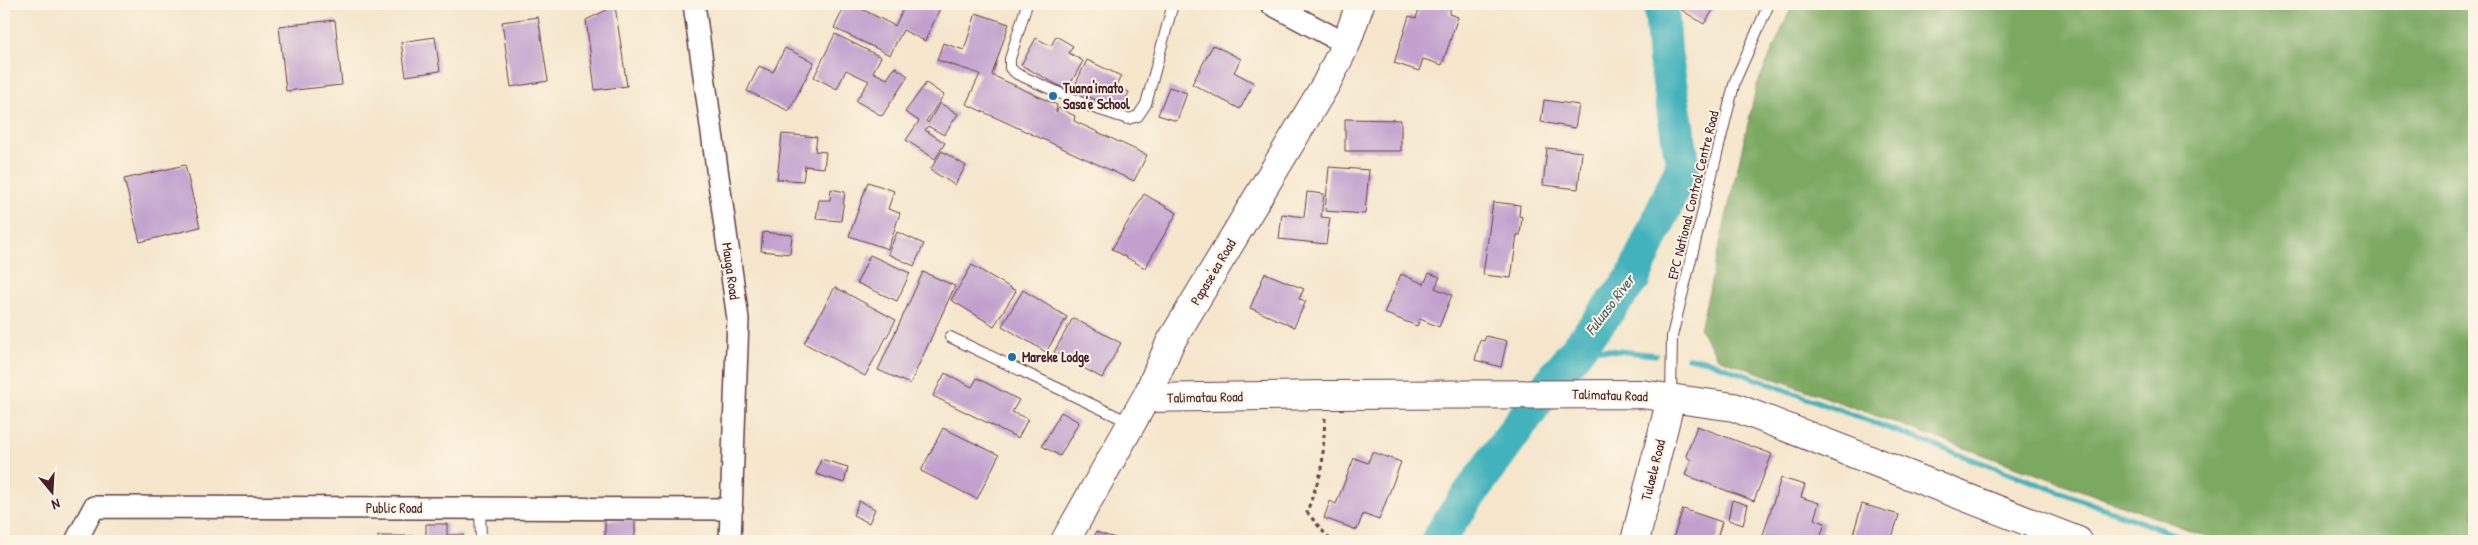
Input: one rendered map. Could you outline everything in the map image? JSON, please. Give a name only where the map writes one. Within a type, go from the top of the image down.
[{"type":"main road","name":"Papase'ea Road","points":[[1065,541],[1146,398],[1170,343],[1326,84],[1346,44],[1360,4]]},
{"type":"main road","name":"Talimatau Road","points":[[1146,398],[1603,393],[1641,394],[1734,407],[2078,541]]},
{"type":"main road","name":"Tulaele Road","points":[[1635,541],[1671,399]]},
{"type":"street","name":"Mauga Road","points":[[694,4],[738,319],[730,541]]},
{"type":"street","points":[[1271,4],[1346,44]]},
{"type":"street","name":"Public Road","points":[[76,541],[94,507],[732,509]]},
{"type":"lane","points":[[1027,4],[1010,59],[1010,68],[1017,74],[1091,108],[1128,119],[1138,116],[1146,104],[1173,4]]},
{"type":"lane","name":"EPC National Control Centre Road","points":[[1671,399],[1672,336],[1730,100],[1735,81],[1769,4]]},
{"type":"lane","points":[[950,337],[1132,424]]},
{"type":"lane","points":[[480,508],[480,541]]},
{"type":"path","points":[[1327,395],[1322,469],[1307,512],[1331,541]]},
{"type":"green space","points":[[1793,4],[2474,4],[2474,541],[2220,541],[1718,358],[1700,329],[1757,85]]},
{"type":"building","points":[[846,4],[852,4],[895,26],[904,7],[912,10],[915,4],[942,4],[925,41],[903,30],[890,55],[834,28]]},
{"type":"building","points":[[1421,4],[1452,4],[1449,14],[1458,17],[1442,65],[1423,59],[1419,71],[1394,63],[1409,16],[1416,18]]},
{"type":"building","points":[[1672,4],[1717,4],[1704,24]]},
{"type":"building","points":[[615,6],[627,86],[595,90],[586,20]]},
{"type":"building","points":[[976,13],[1009,24],[992,75],[1057,105],[1056,112],[1059,108],[1075,116],[1074,121],[1147,155],[1134,181],[966,104],[980,74],[937,60],[943,43],[964,50]]},
{"type":"building","points":[[538,17],[548,81],[511,87],[502,22]]},
{"type":"building","points":[[335,20],[342,85],[286,91],[279,26]]},
{"type":"building","points":[[835,34],[881,57],[873,72],[887,79],[895,67],[908,76],[882,116],[856,101],[869,81],[846,70],[837,89],[814,77]]},
{"type":"building","points":[[1056,36],[1073,46],[1069,53],[1083,61],[1067,90],[1021,65],[1036,38],[1051,46]]},
{"type":"building","points":[[435,37],[440,71],[406,76],[401,42]]},
{"type":"building","points":[[1213,45],[1241,59],[1234,72],[1254,83],[1240,109],[1192,84]]},
{"type":"building","points":[[785,48],[814,62],[789,111],[747,91],[759,66],[773,72]]},
{"type":"building","points":[[1087,60],[1121,76],[1116,86],[1129,92],[1120,112],[1073,89]]},
{"type":"building","points":[[926,83],[944,95],[926,121],[928,123],[940,103],[958,114],[944,135],[928,126],[925,130],[945,143],[935,159],[906,140],[919,121],[905,112]]},
{"type":"building","points":[[1169,87],[1187,93],[1177,121],[1158,115]]},
{"type":"building","points":[[1544,100],[1579,105],[1575,128],[1541,122]]},
{"type":"building","points":[[1345,119],[1401,120],[1401,151],[1345,151]]},
{"type":"building","points":[[782,134],[817,137],[815,151],[826,152],[824,168],[805,166],[803,181],[777,179]]},
{"type":"building","points":[[1547,148],[1582,152],[1578,189],[1543,185]]},
{"type":"building","points":[[942,151],[966,166],[955,185],[930,170]]},
{"type":"building","points":[[185,165],[200,227],[140,242],[124,179]]},
{"type":"building","points":[[1329,167],[1369,170],[1365,214],[1325,211]]},
{"type":"building","points":[[868,182],[894,191],[888,209],[900,213],[888,249],[849,236]]},
{"type":"building","points":[[831,189],[845,192],[841,221],[816,219],[819,200],[830,200]]},
{"type":"building","points":[[1307,192],[1324,194],[1321,217],[1330,218],[1326,244],[1279,239],[1282,214],[1304,217]]},
{"type":"building","points":[[1144,194],[1177,213],[1145,268],[1112,249]]},
{"type":"building","points":[[1493,202],[1520,205],[1519,216],[1522,217],[1520,235],[1517,235],[1511,278],[1483,275]]},
{"type":"building","points":[[763,232],[792,235],[790,254],[761,251]]},
{"type":"building","points":[[897,232],[924,244],[914,266],[888,254]]},
{"type":"building","points":[[870,255],[910,273],[897,301],[857,283]]},
{"type":"building","points":[[972,265],[1016,291],[994,326],[951,300]]},
{"type":"building","points":[[923,272],[955,286],[910,384],[878,370]]},
{"type":"building","points":[[1265,273],[1304,289],[1299,299],[1306,301],[1294,327],[1250,308]]},
{"type":"building","points":[[1429,273],[1440,277],[1435,288],[1452,295],[1439,327],[1420,319],[1417,326],[1384,313],[1401,274],[1424,284]]},
{"type":"building","points":[[835,287],[896,320],[865,376],[804,343]]},
{"type":"building","points":[[1023,290],[1067,317],[1046,352],[1002,326]]},
{"type":"building","points":[[1073,318],[1121,343],[1102,378],[1054,352]]},
{"type":"building","points":[[1486,336],[1507,341],[1501,367],[1475,360],[1480,340],[1484,341]]},
{"type":"building","points":[[945,373],[972,387],[977,378],[1019,400],[1012,412],[1028,419],[1018,438],[933,396]]},
{"type":"building","points":[[1061,412],[1079,422],[1060,456],[1042,446]]},
{"type":"building","points":[[1697,426],[1772,454],[1754,501],[1685,475],[1691,460],[1686,456]]},
{"type":"building","points":[[943,428],[999,455],[977,499],[921,471]]},
{"type":"building","points":[[1372,452],[1401,462],[1379,520],[1363,514],[1357,530],[1324,518],[1330,501],[1336,504],[1354,458],[1368,463]]},
{"type":"building","points":[[821,459],[848,467],[844,483],[816,474]]},
{"type":"building","points":[[1781,478],[1805,485],[1801,497],[1819,503],[1814,519],[1825,523],[1819,541],[1761,541]]},
{"type":"building","points":[[1732,500],[1748,505],[1743,525],[1728,520]]},
{"type":"building","points":[[859,501],[875,509],[869,523],[853,515]]},
{"type":"building","points":[[1862,504],[1899,515],[1891,541],[1851,541]]},
{"type":"building","points":[[1683,509],[1722,522],[1716,541],[1672,541]]},
{"type":"building","points":[[605,520],[635,520],[635,541],[605,541]]},
{"type":"building","points":[[426,524],[447,524],[447,535],[463,535],[463,541],[378,541],[378,536],[426,536]]},
{"type":"building","points":[[1096,532],[1125,541],[1093,541]]},
{"type":"waterway","name":"Fuluaso River","points":[[1438,541],[1538,399],[1633,278],[1683,166],[1665,55],[1661,4]]},
{"type":"waterway","points":[[1579,347],[1656,355]]},
{"type":"waterway","points":[[1688,358],[1705,360],[2192,541]]},
{"type":"place","name":"Tuana'imato Sasa'e School","points":[[1053,96]]},
{"type":"place","name":"Mareke Lodge","points":[[1012,357]]}]
